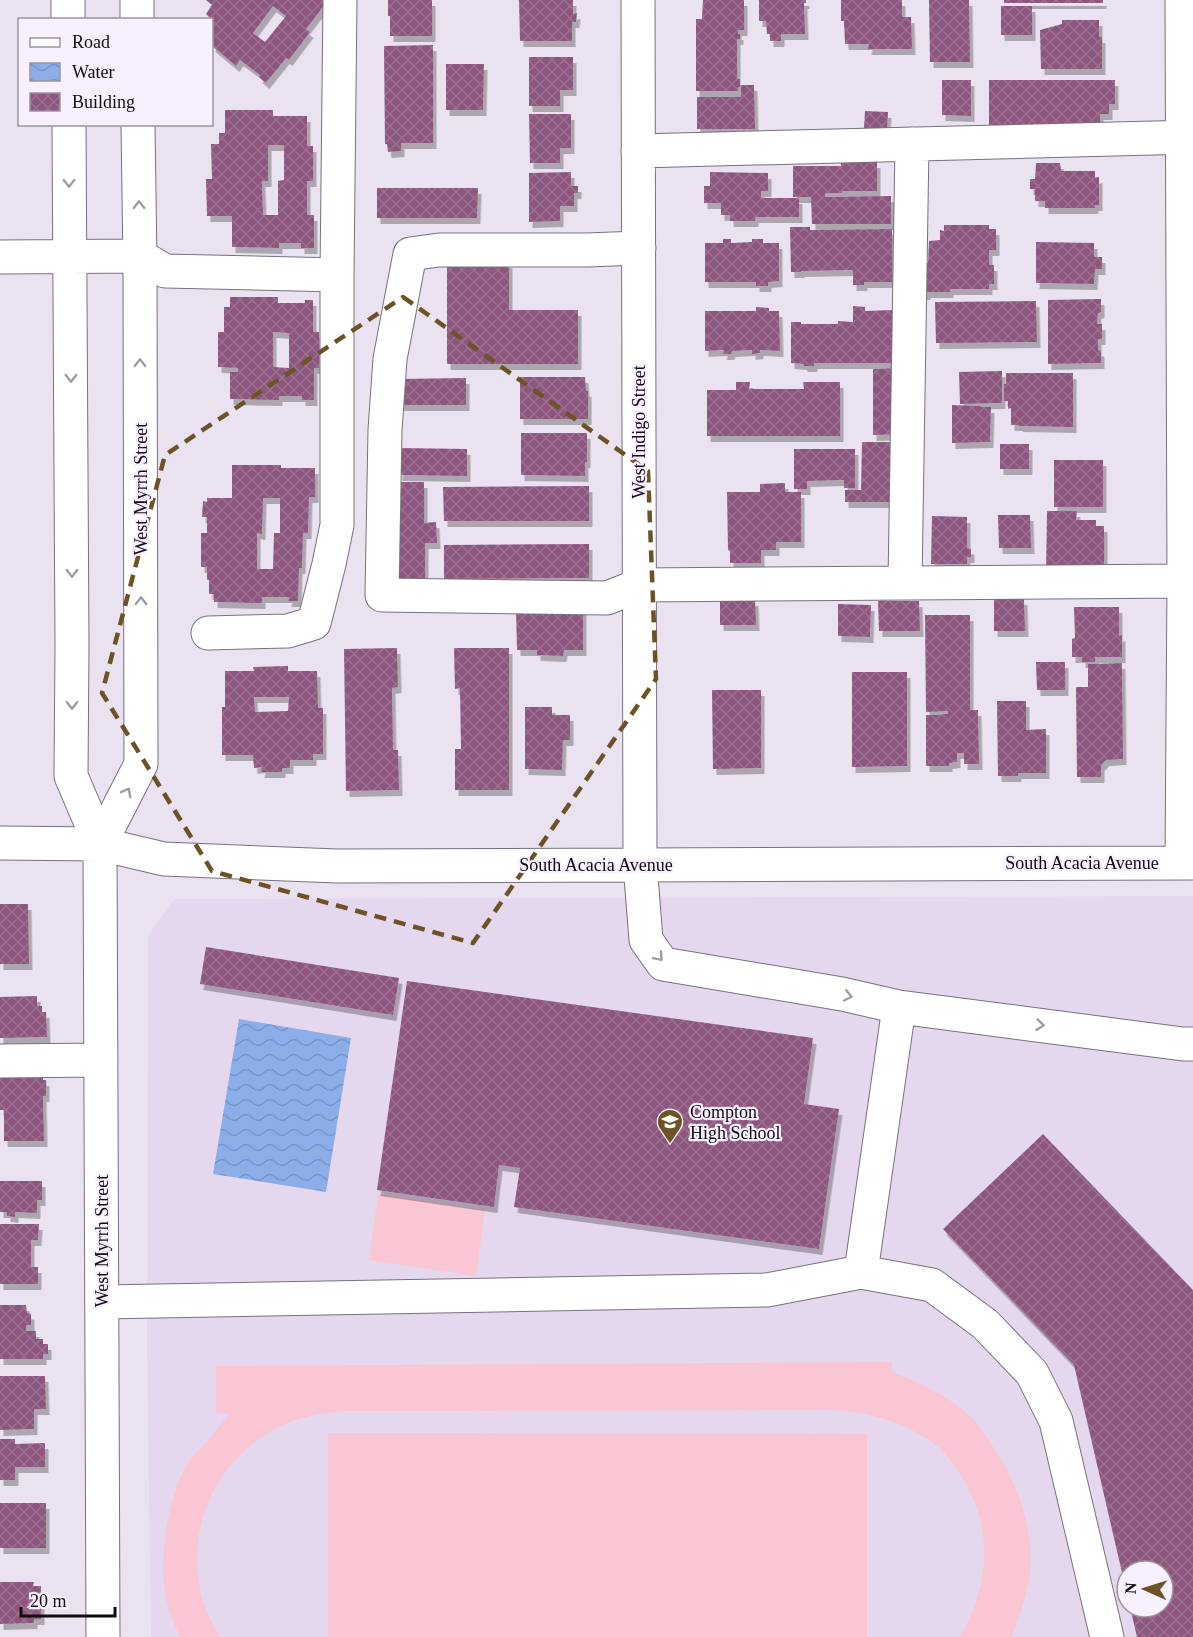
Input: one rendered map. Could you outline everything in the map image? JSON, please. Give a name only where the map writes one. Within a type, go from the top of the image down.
[{"type":"street","points":[[68,0],[68,18]]},
{"type":"street","points":[[137,0],[137,18]]},
{"type":"street","points":[[208,633],[288,631],[314,624],[329,564],[337,525],[340,0]]},
{"type":"street","name":"West Indigo Street","points":[[638,0],[640,864],[646,940],[663,964],[842,994],[899,1007],[1193,1044]]},
{"type":"street","points":[[1182,0],[1188,137],[1188,370],[1184,581],[1187,863]]},
{"type":"street","name":"West Myrrh Street","points":[[69,126],[71,776],[100,844],[103,1637]]},
{"type":"street","name":"West Myrrh Street","points":[[100,844],[141,764],[138,126]]},
{"type":"street","points":[[639,151],[1188,137]]},
{"type":"street","points":[[905,583],[912,144]]},
{"type":"street","points":[[639,248],[440,250],[410,254],[390,359],[386,418],[382,595],[607,598],[639,585],[1184,581]]},
{"type":"street","points":[[0,257],[140,256],[165,271],[337,275]]},
{"type":"street","name":"South Acacia Avenue","points":[[0,843],[100,844],[164,859],[337,866],[1187,863]]},
{"type":"street","points":[[861,1272],[899,1007]]},
{"type":"street","points":[[0,1061],[101,1060]]},
{"type":"street","points":[[102,1302],[767,1290],[861,1272],[933,1285],[985,1324],[1032,1373],[1056,1421],[1107,1637]]},
{"type":"highlighted area","points":[[403,297],[648,471],[656,679],[473,943],[212,871],[102,693],[165,455]]},
{"type":"shaded area","name":"Compton High School","points":[[1193,896],[1193,1637],[151,1637],[147,1354],[148,936],[174,899]]},
{"type":"shaded area","points":[[378,1194],[485,1210],[476,1276],[369,1260]]},
{"type":"shaded area","points":[[892,1362],[892,1372],[944,1396],[975,1421],[1004,1464],[1019,1496],[1028,1529],[1031,1563],[1026,1595],[1012,1637],[960,1637],[970,1617],[982,1577],[983,1535],[972,1495],[951,1461],[926,1438],[901,1425],[859,1413],[831,1410],[348,1411],[303,1418],[277,1428],[251,1445],[229,1467],[213,1492],[202,1520],[197,1549],[198,1579],[206,1609],[220,1637],[180,1637],[172,1618],[165,1591],[163,1569],[168,1517],[185,1468],[230,1414],[216,1413],[216,1366]]},
{"type":"shaded area","points":[[328,1433],[867,1434],[867,1637],[328,1637]]},
{"type":"water","points":[[239,1019],[351,1038],[326,1192],[213,1174]]},
{"type":"building","points":[[206,0],[322,0],[326,3],[306,29],[310,32],[289,60],[286,58],[266,83],[259,77],[260,75],[240,60],[236,66],[213,47],[213,18],[206,14],[212,5]],"holes":[[[273,6],[286,16],[265,42],[253,33]]]},
{"type":"building","points":[[388,0],[432,0],[432,36],[390,36]]},
{"type":"building","points":[[519,0],[573,0],[573,14],[577,13],[576,22],[572,22],[572,41],[520,41]]},
{"type":"building","points":[[703,0],[744,0],[744,30],[738,30],[740,39],[737,39],[737,79],[740,79],[738,91],[696,91],[696,19],[702,19]]},
{"type":"building","points":[[759,0],[806,0],[804,3],[805,34],[781,34],[781,41],[770,41],[766,21],[759,21]]},
{"type":"building","points":[[841,0],[902,0],[902,17],[911,17],[912,49],[868,49],[869,44],[845,44],[844,21],[841,21]]},
{"type":"building","points":[[929,0],[969,0],[970,62],[930,62]]},
{"type":"building","points":[[1004,0],[1103,0],[1103,3],[1004,3]]},
{"type":"building","points":[[1001,6],[1032,6],[1032,35],[1001,35]]},
{"type":"building","points":[[1062,20],[1099,20],[1099,37],[1102,37],[1102,69],[1041,69],[1040,30],[1062,24]]},
{"type":"building","points":[[433,45],[433,143],[401,143],[401,151],[388,152],[387,144],[385,144],[384,46]]},
{"type":"building","points":[[529,57],[573,57],[573,90],[560,90],[560,106],[529,106]]},
{"type":"building","points":[[446,64],[484,64],[483,110],[446,110]]},
{"type":"building","points":[[942,80],[971,80],[971,116],[942,115]]},
{"type":"building","points":[[989,80],[1115,80],[1115,104],[1109,104],[1109,114],[1100,114],[1100,129],[989,135]]},
{"type":"building","points":[[741,85],[754,85],[755,129],[697,129],[697,97],[741,97]]},
{"type":"building","points":[[225,110],[273,110],[273,116],[307,116],[307,146],[313,146],[313,181],[307,181],[307,215],[314,215],[314,248],[301,248],[301,243],[279,243],[279,248],[232,247],[232,216],[207,216],[206,179],[212,179],[211,144],[219,144],[219,133],[225,133]],"holes":[[[268,145],[284,145],[284,180],[278,181],[278,215],[263,215],[262,181],[268,181]]]},
{"type":"building","points":[[865,111],[888,112],[887,129],[864,128]]},
{"type":"building","points":[[529,114],[571,114],[571,148],[560,148],[560,163],[530,163]]},
{"type":"building","points":[[841,162],[877,162],[877,191],[842,191],[842,193],[825,193],[825,197],[891,196],[891,224],[812,224],[811,197],[793,197],[793,166],[841,166]]},
{"type":"building","points":[[1036,163],[1060,163],[1061,171],[1095,171],[1095,178],[1099,177],[1099,205],[1095,205],[1095,208],[1045,208],[1045,201],[1035,201],[1035,189],[1030,189],[1030,179],[1035,179]]},
{"type":"building","points":[[571,172],[571,186],[578,186],[578,193],[574,193],[574,206],[560,206],[560,221],[529,222],[529,173]]},
{"type":"building","points":[[710,172],[768,173],[768,191],[761,191],[761,198],[799,198],[799,217],[755,217],[755,221],[730,221],[730,215],[721,215],[721,203],[704,203],[704,186],[710,186]]},
{"type":"building","points":[[377,188],[478,188],[477,218],[377,218]]},
{"type":"building","points":[[944,225],[989,225],[989,229],[996,229],[996,250],[989,250],[989,265],[994,265],[994,284],[989,284],[989,289],[950,289],[950,292],[920,294],[920,263],[928,263],[929,241],[940,240],[940,230],[944,231]]},
{"type":"building","points":[[790,227],[810,227],[810,230],[892,229],[892,282],[864,282],[864,285],[853,285],[853,270],[791,272]]},
{"type":"building","points":[[723,239],[731,239],[731,243],[763,239],[763,243],[779,243],[779,281],[768,282],[768,286],[756,286],[756,282],[705,282],[705,243],[723,243]]},
{"type":"building","points":[[1036,242],[1094,243],[1094,257],[1102,257],[1102,269],[1095,269],[1094,284],[1036,283]]},
{"type":"building","points":[[509,262],[509,310],[578,310],[578,364],[447,364],[447,263]]},
{"type":"building","points":[[230,297],[278,297],[278,303],[305,303],[305,300],[313,300],[313,332],[319,332],[319,368],[314,368],[314,400],[302,400],[302,396],[279,396],[279,400],[230,399],[230,372],[238,372],[238,368],[218,367],[218,332],[224,332],[224,307],[230,307]],"holes":[[[273,332],[289,333],[289,368],[273,367]]]},
{"type":"building","points":[[1101,299],[1101,312],[1098,313],[1097,324],[1102,324],[1102,339],[1098,339],[1101,363],[1048,364],[1048,300]]},
{"type":"building","points":[[1036,301],[1037,342],[936,343],[935,302]]},
{"type":"building","points":[[853,306],[865,307],[865,311],[893,310],[893,363],[814,363],[814,366],[804,366],[804,364],[791,363],[791,322],[838,324],[838,321],[853,322]]},
{"type":"building","points":[[756,307],[779,311],[780,351],[760,350],[760,353],[752,354],[752,350],[732,351],[731,354],[723,354],[724,350],[705,351],[705,311],[756,311]]},
{"type":"building","points":[[903,368],[904,434],[873,435],[873,369]]},
{"type":"building","points":[[1002,371],[1002,403],[960,404],[959,372]]},
{"type":"building","points":[[1006,373],[1073,373],[1073,427],[1011,425],[1011,408],[1008,409],[1008,401],[1004,401]]},
{"type":"building","points":[[520,377],[585,377],[586,391],[588,391],[588,419],[520,419]]},
{"type":"building","points":[[466,378],[466,405],[399,405],[399,379]]},
{"type":"building","points":[[736,382],[750,382],[749,389],[804,389],[803,382],[840,382],[840,436],[707,436],[707,390],[736,390]]},
{"type":"building","points":[[952,405],[991,407],[990,442],[952,443]]},
{"type":"building","points":[[521,433],[587,433],[585,476],[521,475]]},
{"type":"building","points":[[862,442],[893,442],[893,502],[845,502],[845,490],[861,490]]},
{"type":"building","points":[[1000,444],[1029,444],[1029,469],[1000,469]]},
{"type":"building","points":[[399,448],[467,449],[467,476],[399,475]]},
{"type":"building","points":[[794,449],[855,449],[855,488],[844,488],[844,480],[807,481],[807,489],[794,489]]},
{"type":"building","points":[[1054,460],[1103,460],[1103,507],[1054,507]]},
{"type":"building","points":[[232,465],[315,468],[315,497],[309,497],[308,533],[303,533],[298,601],[288,601],[289,597],[262,597],[262,603],[214,602],[214,594],[209,594],[207,567],[201,567],[201,533],[207,533],[207,517],[202,517],[203,501],[207,502],[207,498],[232,498]],"holes":[[[263,498],[280,498],[280,533],[274,533],[273,569],[257,569],[257,533],[262,534]]]},
{"type":"building","points":[[392,482],[424,482],[424,523],[436,522],[437,543],[425,543],[425,583],[393,583]]},
{"type":"building","points":[[785,483],[785,492],[801,492],[801,542],[776,542],[776,550],[761,550],[761,563],[730,563],[727,492],[760,492],[760,484]]},
{"type":"building","points":[[589,486],[589,521],[444,521],[443,487]]},
{"type":"building","points":[[1047,511],[1077,511],[1076,520],[1096,520],[1096,526],[1104,526],[1104,570],[1046,576]]},
{"type":"building","points":[[998,515],[1030,515],[1031,548],[999,548]]},
{"type":"building","points":[[932,516],[967,517],[967,548],[971,549],[971,557],[967,557],[967,564],[931,564]]},
{"type":"building","points":[[589,544],[589,578],[444,579],[444,545]]},
{"type":"building","points":[[994,599],[1024,599],[1025,631],[994,631]]},
{"type":"building","points":[[755,600],[756,625],[720,625],[720,601]]},
{"type":"building","points":[[878,601],[919,601],[920,631],[879,631]]},
{"type":"building","points":[[838,604],[871,605],[870,637],[838,636]]},
{"type":"building","points":[[1074,607],[1119,607],[1122,657],[1095,657],[1095,662],[1082,662],[1082,657],[1072,657],[1072,639],[1075,638]]},
{"type":"building","points":[[583,608],[583,650],[564,650],[563,656],[537,655],[537,650],[517,650],[516,609]]},
{"type":"building","points":[[925,615],[970,615],[970,710],[978,710],[979,764],[964,764],[964,753],[957,753],[957,762],[949,763],[949,766],[926,766],[926,715],[948,714],[948,711],[926,712]]},
{"type":"building","points":[[397,648],[398,687],[392,688],[393,750],[398,750],[399,790],[346,791],[344,649]]},
{"type":"building","points":[[454,648],[509,648],[509,790],[455,790],[455,749],[461,749],[460,688],[455,689]]},
{"type":"building","points":[[1036,662],[1065,662],[1065,690],[1037,690]]},
{"type":"building","points":[[1122,663],[1123,759],[1106,760],[1101,765],[1101,777],[1077,777],[1076,687],[1088,687],[1088,664]]},
{"type":"building","points":[[288,666],[288,671],[317,671],[318,708],[323,708],[323,754],[313,754],[313,760],[290,760],[290,768],[282,768],[282,772],[261,772],[262,767],[254,768],[253,755],[222,755],[225,671],[254,671],[253,667]],"holes":[[[254,697],[289,697],[288,711],[255,712]]]},
{"type":"building","points":[[852,672],[907,672],[907,766],[852,767]]},
{"type":"building","points":[[712,690],[761,690],[761,768],[713,769]]},
{"type":"building","points":[[997,701],[1026,701],[1026,730],[1046,729],[1046,773],[998,776]]},
{"type":"building","points":[[525,707],[552,707],[552,715],[570,715],[570,740],[563,740],[562,770],[525,769]]},
{"type":"building","points":[[0,904],[28,904],[29,964],[0,964]]},
{"type":"building","points":[[206,947],[399,978],[393,1015],[200,984]]},
{"type":"building","points":[[407,981],[813,1038],[804,1104],[839,1109],[819,1249],[514,1207],[520,1168],[499,1165],[494,1207],[377,1190]]},
{"type":"building","points":[[37,996],[37,1006],[42,1006],[42,1012],[46,1012],[47,1037],[0,1038],[0,997]]},
{"type":"building","points":[[43,1075],[43,1080],[46,1080],[46,1096],[43,1096],[44,1141],[4,1141],[4,1110],[0,1110],[0,1077]]},
{"type":"building","points":[[1043,1134],[1193,1290],[1193,1637],[1137,1637],[1133,1619],[1175,1619],[1175,1559],[1119,1559],[1074,1365],[943,1229]]},
{"type":"building","points":[[0,1181],[42,1181],[42,1200],[37,1200],[37,1213],[15,1212],[15,1217],[7,1216],[7,1212],[0,1212]]},
{"type":"building","points":[[0,1224],[39,1224],[38,1240],[31,1240],[31,1267],[38,1267],[38,1284],[0,1284]]},
{"type":"building","points":[[0,1305],[26,1305],[27,1313],[31,1314],[31,1325],[26,1325],[26,1331],[36,1331],[36,1339],[43,1339],[43,1344],[48,1344],[48,1354],[43,1354],[43,1359],[0,1359]]},
{"type":"building","points":[[0,1376],[45,1376],[46,1409],[34,1409],[34,1429],[0,1430]]},
{"type":"building","points":[[0,1439],[15,1439],[15,1444],[45,1443],[45,1467],[15,1467],[15,1480],[0,1480]]},
{"type":"building","points":[[0,1503],[46,1503],[46,1548],[0,1548]]},
{"type":"building","points":[[0,1582],[34,1582],[33,1586],[41,1586],[41,1619],[34,1619],[34,1623],[0,1624]]},
{"type":"place","name":"Compton High School","points":[[670,1145]]}]
